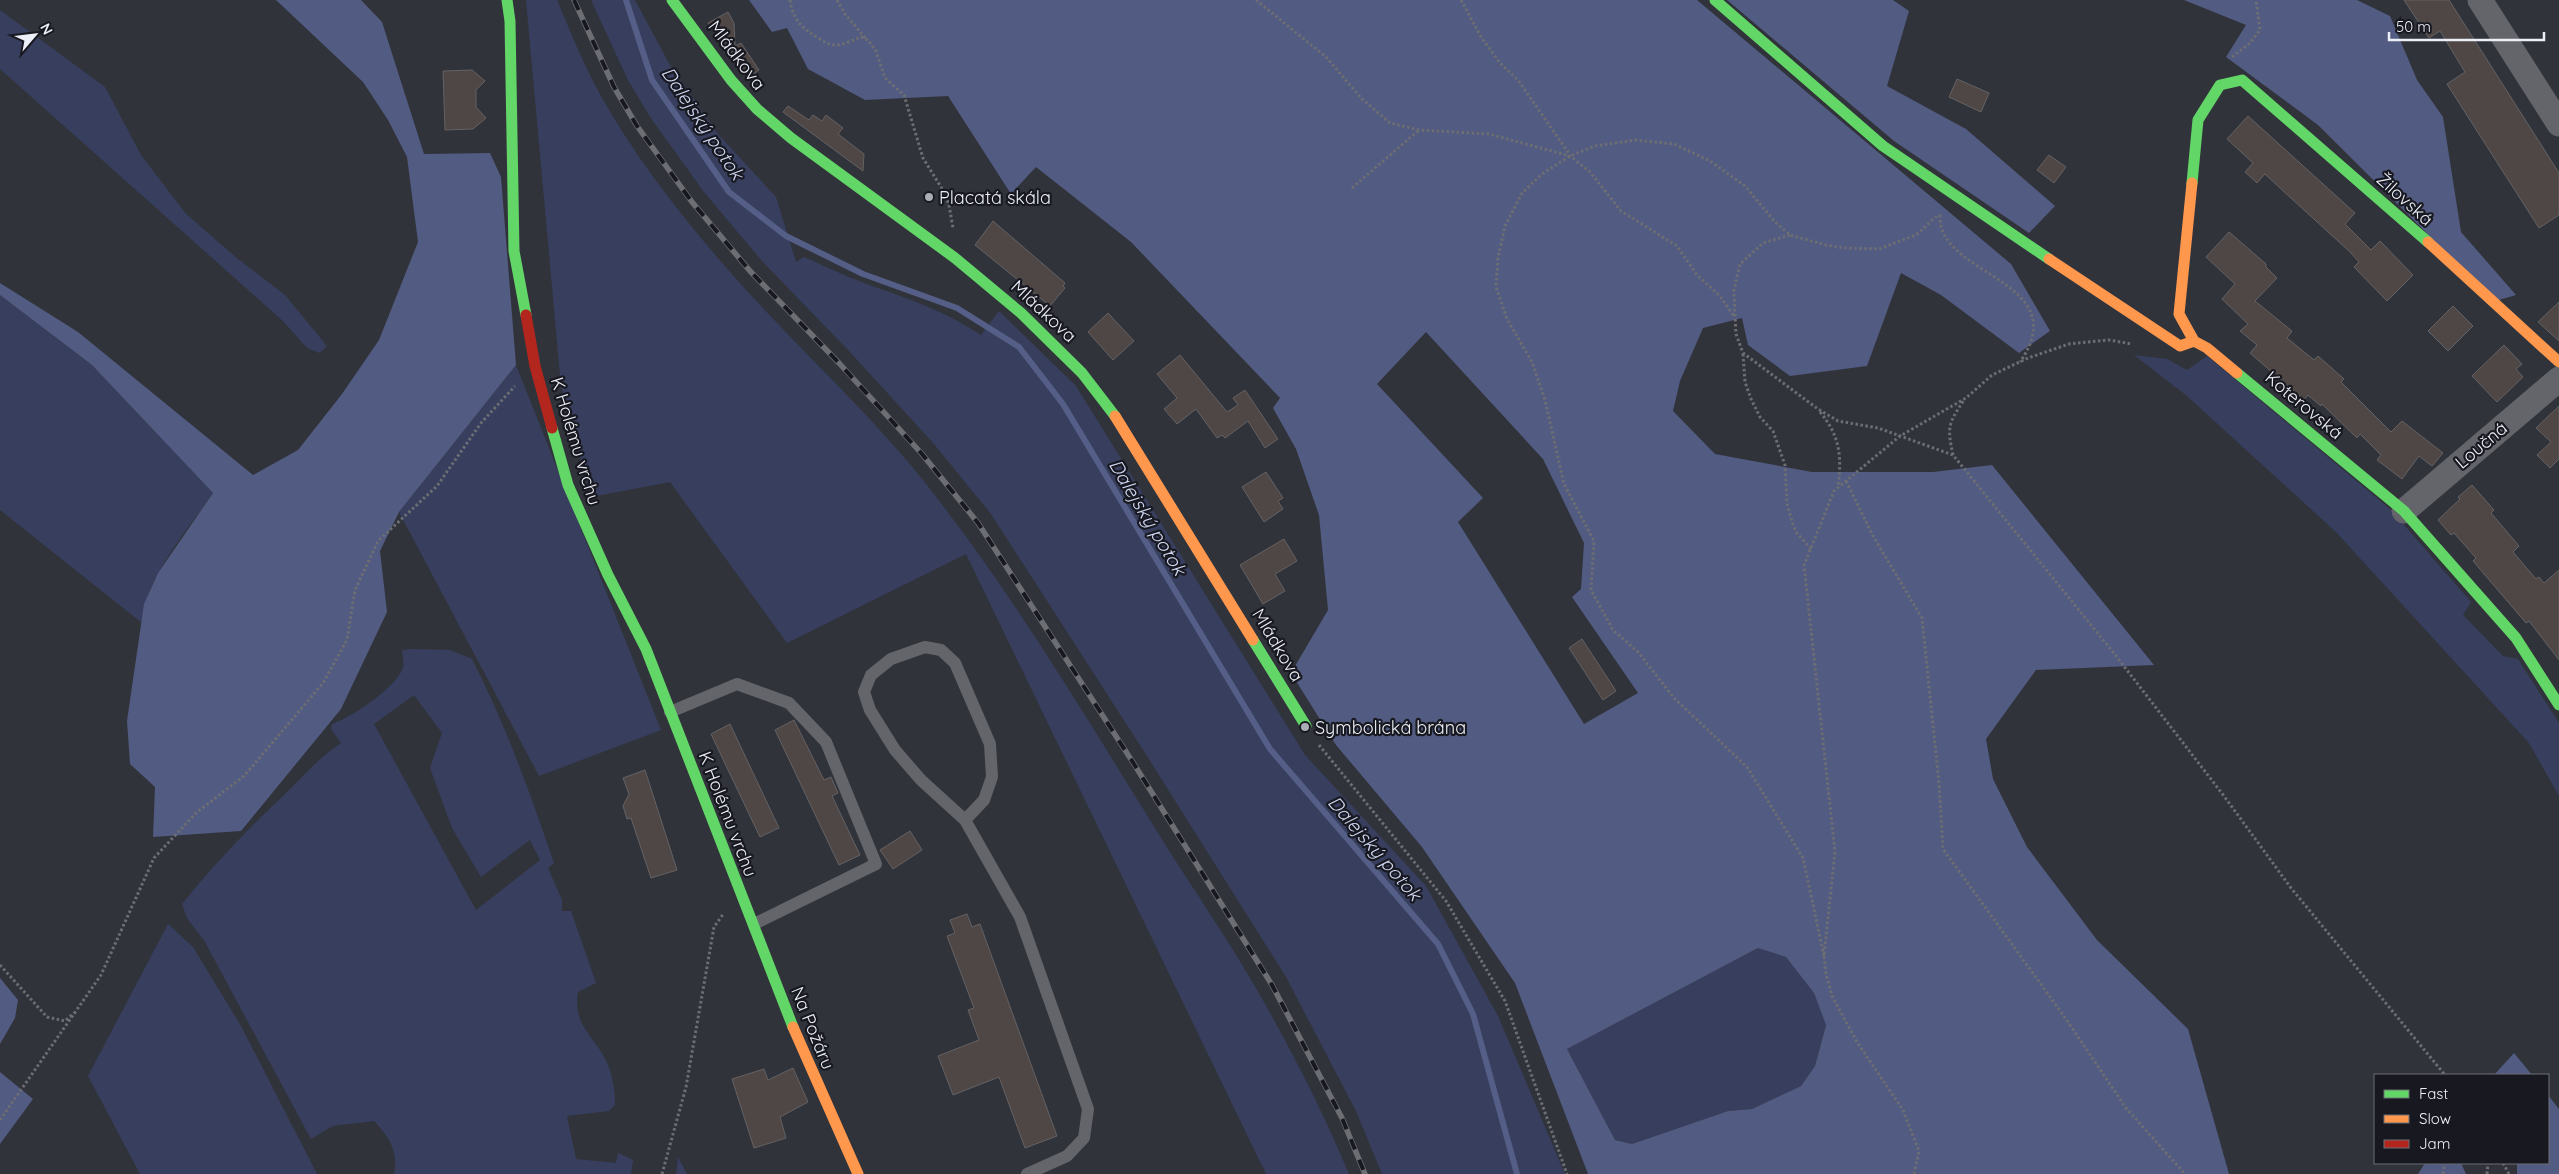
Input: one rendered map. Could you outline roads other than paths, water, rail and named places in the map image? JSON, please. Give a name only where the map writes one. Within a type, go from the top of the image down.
[{"type":"street","name":"K Holému vrchu","points":[[507,0],[510,21],[514,251],[535,366],[568,485],[608,576],[646,649],[740,893]]},
{"type":"street","name":"Mládkova","points":[[672,0],[739,93],[772,124],[948,252],[1019,309],[1081,370],[1109,406],[1306,726]]},
{"type":"street","points":[[1716,0],[1883,146],[1955,197],[2180,346],[2194,341]]},
{"type":"street","points":[[2480,0],[2559,124]]},
{"type":"street","name":"Žilovská","points":[[2224,84],[2242,80],[2378,197],[2559,362]]},
{"type":"street","name":"Koterovská","points":[[2224,84],[2198,120],[2178,314],[2194,341],[2207,348],[2404,511],[2516,638],[2559,705]]},
{"type":"street","name":"Loučná","points":[[2404,511],[2559,379]]},
{"type":"street","name":"Na Požáru","points":[[740,893],[754,924],[799,1044],[858,1174]]},
{"type":"lane","points":[[965,820],[984,800],[992,777],[990,744],[955,663],[941,650],[925,647],[891,659],[871,675],[864,692],[870,710],[895,750],[921,780],[965,820],[1020,917],[1088,1109],[1084,1138],[1067,1156],[1027,1174]]},
{"type":"lane","points":[[670,712],[737,684],[789,703],[826,742],[876,864],[754,924]]},
{"type":"waterway","name":"Dalejský potok","points":[[626,0],[652,80],[729,192],[786,236],[863,274],[957,308],[1019,347],[1063,404],[1270,749],[1438,944],[1473,1014],[1517,1174]]},
{"type":"railway","points":[[574,0],[614,87],[637,126],[692,202],[750,271],[839,363],[922,454],[978,523],[1134,764],[1272,985],[1342,1118],[1365,1174]]},
{"type":"place","name":"Placatá skála","points":[[929,197]]},
{"type":"place","name":"Symbolická brána","points":[[1305,727]]}]
